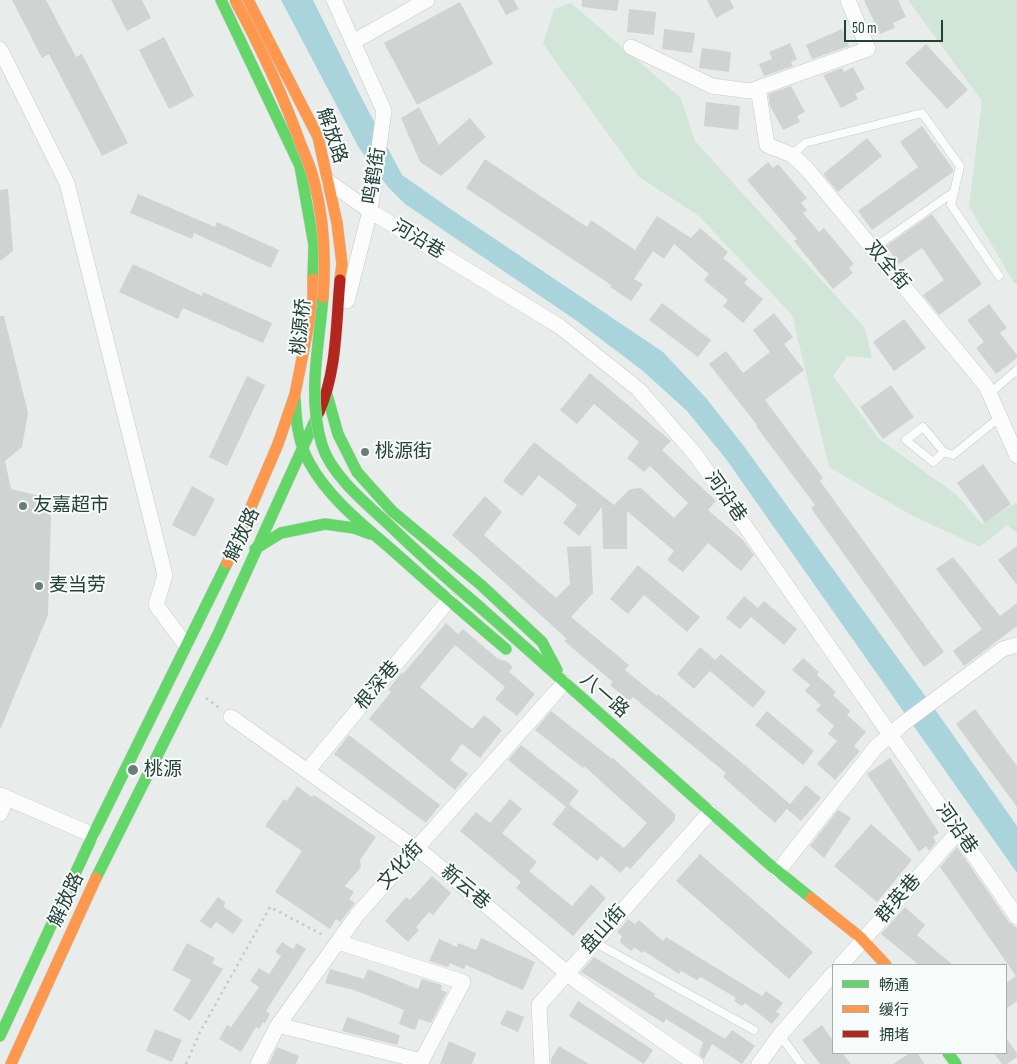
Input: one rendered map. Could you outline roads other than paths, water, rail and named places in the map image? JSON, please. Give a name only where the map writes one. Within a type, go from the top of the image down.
[{"type":"main road","name":"解放路","points":[[0,1036],[93,835],[232,550],[278,444],[295,394],[313,303],[314,245],[300,166],[221,0]]},
{"type":"main road","name":"桃源桥","points":[[235,0],[292,119],[314,180],[323,229],[324,271],[321,323],[315,362],[315,407],[322,446],[334,468],[354,492],[428,563],[564,683]]},
{"type":"main road","name":"解放路","points":[[10,1064],[103,864],[218,634],[255,549],[327,395],[333,358],[342,264],[337,222],[329,182],[318,138],[248,0]]},
{"type":"main road","points":[[295,394],[296,422],[302,450],[312,468],[327,487],[350,513],[515,657]]},
{"type":"main road","name":"八一路","points":[[327,395],[338,434],[357,472],[392,511],[481,585],[542,642],[564,683],[778,871],[863,940],[885,964]]},
{"type":"main road","points":[[259,490],[278,464],[289,455],[302,450],[312,452],[321,457],[392,511]]},
{"type":"main road","points":[[255,549],[281,533],[325,524],[354,528],[379,538]]},
{"type":"main road","points":[[531,667],[564,683]]},
{"type":"street","name":"鸣鹤街","points":[[333,358],[370,211],[384,111],[334,0]]},
{"type":"street","points":[[352,42],[428,0]]},
{"type":"street","points":[[631,47],[712,86],[750,91],[868,49],[848,0]]},
{"type":"street","points":[[0,49],[67,184],[165,575],[156,605],[185,644]]},
{"type":"street","name":"双全街","points":[[758,88],[767,145],[792,156],[807,169],[986,386],[1017,456]]},
{"type":"street","name":"河沿巷","points":[[329,182],[370,211],[560,326],[638,389],[695,454],[1017,917]]},
{"type":"street","name":"根深巷","points":[[308,771],[449,600]]},
{"type":"street","points":[[778,871],[876,747],[936,698],[1003,649],[1017,645]]},
{"type":"street","name":"文化街","points":[[258,1064],[278,1025],[357,915],[564,683]]},
{"type":"street","name":"新云巷","points":[[231,717],[416,848],[567,973],[696,1064]]},
{"type":"street","points":[[0,814],[3,797],[93,835]]},
{"type":"street","name":"盘山街","points":[[542,1064],[539,1005],[710,812]]},
{"type":"street","name":"群英巷","points":[[842,964],[958,832]]},
{"type":"street","points":[[278,1025],[421,1062],[463,982],[338,942]]},
{"type":"street","points":[[759,1064],[780,1035],[832,975]]},
{"type":"lane","points":[[792,156],[805,143],[922,113],[960,166],[951,205],[999,276]]},
{"type":"lane","points":[[872,249],[954,192]]},
{"type":"lane","points":[[989,394],[1017,370]]},
{"type":"lane","points":[[944,452],[933,462],[906,440],[923,428],[944,452],[953,455],[1000,417]]},
{"type":"lane","points":[[594,942],[754,1030]]},
{"type":"lane","points":[[780,1035],[801,1064]]},
{"type":"water","points":[[281,0],[313,0],[402,175],[663,352],[706,398],[743,445],[1017,826],[1017,873],[726,459],[687,411],[643,371],[577,321],[405,204],[388,187],[359,148]]},
{"type":"place","name":"桃源街","points":[[365,452]]},
{"type":"place","name":"友嘉超市","points":[[23,506]]},
{"type":"place","name":"麦当劳","points":[[39,586]]},
{"type":"place","name":"桃源","points":[[133,770]]}]
